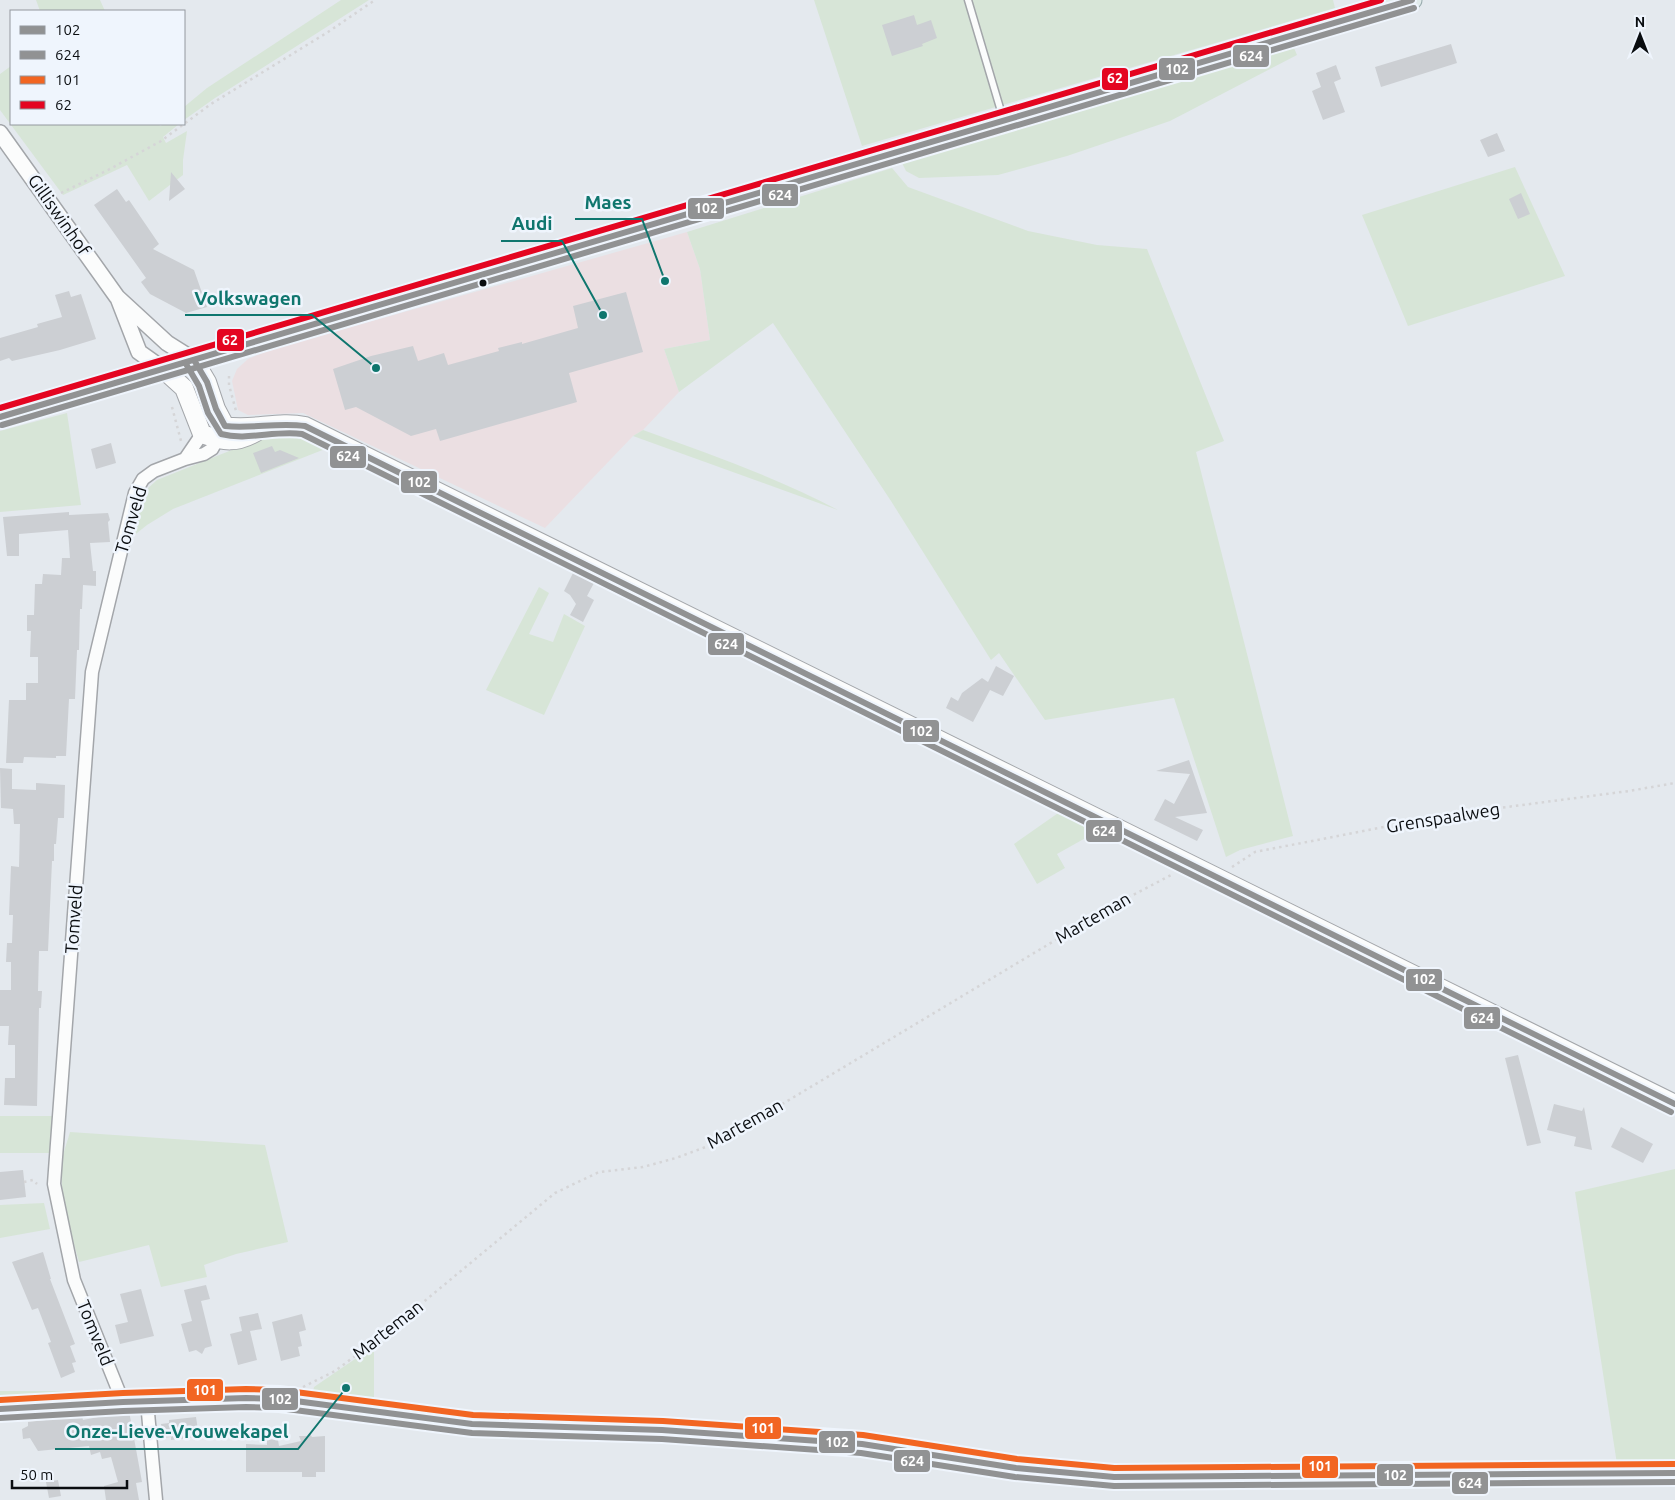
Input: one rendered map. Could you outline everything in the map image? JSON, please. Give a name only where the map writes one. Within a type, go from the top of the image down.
[{"type":"main road","points":[[0,417],[1412,0]]},
{"type":"main road","name":"Gilliswinhof","points":[[194,360],[207,382],[216,409],[215,433]]},
{"type":"main road","name":"Gilliswinhof","points":[[163,369],[184,388],[215,433]]},
{"type":"main road","points":[[215,433],[230,441],[246,439],[265,426],[280,423],[293,423],[305,426],[1675,1104]]},
{"type":"street","name":"Gilliswinhof","points":[[0,133],[117,297],[167,344],[194,360]]},
{"type":"street","name":"Gilliswinhof","points":[[117,297],[138,352],[163,369]]},
{"type":"street","points":[[185,459],[215,433]]},
{"type":"street","name":"Tomveld","points":[[122,1402],[74,1280],[54,1184],[92,672],[135,493],[143,478],[154,471],[185,459]]},
{"type":"street","points":[[0,1409],[122,1402],[246,1398],[280,1399],[472,1424],[662,1430],[862,1444],[1016,1468],[1114,1477],[1675,1472]]},
{"type":"street","points":[[147,1402],[156,1500]]},
{"type":"lane","points":[[968,0],[1004,121]]},
{"type":"path","points":[[185,123],[210,104],[328,32],[375,0]]},
{"type":"path","points":[[48,199],[108,170],[161,141],[182,125]]},
{"type":"path","points":[[229,376],[232,371]]},
{"type":"path","points":[[171,402],[185,459]]},
{"type":"path","name":"Grenspaalweg","points":[[1223,880],[1232,866],[1255,852],[1446,815],[1675,783]]},
{"type":"path","name":"Marteman","points":[[280,1399],[335,1370],[386,1332],[556,1193],[600,1172],[644,1167],[676,1158],[719,1142],[1114,905],[1193,864]]},
{"type":"path","points":[[24,1182],[33,1180],[37,1184]]},
{"type":"shaded area","points":[[687,232],[700,269],[710,340],[664,349],[679,392],[643,430],[633,436],[545,528],[303,413],[248,415],[238,410],[232,381],[237,369],[248,359],[270,350]]},
{"type":"green space","points":[[36,0],[100,0],[105,10],[40,10]]},
{"type":"green space","points":[[341,0],[369,0],[215,98],[185,119],[185,106],[207,88]]},
{"type":"green space","points":[[814,0],[1333,0],[1335,8],[862,146]]},
{"type":"green space","points":[[1294,48],[1297,55],[1170,121],[1067,156],[998,175],[919,178],[906,171],[902,163]]},
{"type":"green space","points":[[10,67],[10,123],[0,110],[0,74]]},
{"type":"green space","points":[[11,125],[178,125],[163,137],[166,143],[187,131],[183,175],[149,201],[127,165],[63,195]]},
{"type":"green space","points":[[1515,167],[1565,276],[1408,326],[1362,215]]},
{"type":"green space","points":[[892,168],[908,187],[1028,231],[1097,245],[1147,249],[1224,441],[1196,452],[1293,836],[1240,850],[1226,857],[1174,698],[1045,720],[999,653],[991,660],[891,501],[773,323],[679,392],[664,349],[710,340],[700,269],[687,232]]},
{"type":"green space","points":[[67,413],[81,505],[0,512],[0,431]]},
{"type":"green space","points":[[643,430],[791,487],[838,510],[633,436]]},
{"type":"green space","points":[[282,434],[305,440],[325,449],[173,509],[132,537],[142,499],[147,489],[157,480],[264,437]]},
{"type":"green space","points":[[539,587],[549,593],[529,634],[553,642],[564,614],[585,626],[544,715],[486,690]]},
{"type":"green space","points":[[1061,811],[1098,831],[1057,854],[1065,868],[1037,884],[1014,844]]},
{"type":"green space","points":[[0,1116],[56,1116],[49,1153],[0,1153]]},
{"type":"green space","points":[[70,1132],[265,1145],[288,1242],[236,1254],[204,1265],[207,1277],[161,1287],[149,1245],[79,1262],[65,1209],[62,1182],[63,1155]]},
{"type":"green space","points":[[1675,1169],[1675,1463],[1617,1464],[1575,1192]]},
{"type":"green space","points":[[44,1203],[50,1229],[0,1238],[0,1205]]},
{"type":"green space","points":[[374,1346],[374,1403],[321,1400],[312,1397],[314,1387]]},
{"type":"green space","points":[[98,1389],[100,1396],[0,1401],[0,1391],[96,1391]]},
{"type":"building","points":[[914,15],[917,25],[931,20],[937,38],[922,44],[923,46],[892,56],[882,25]]},
{"type":"building","points":[[1451,44],[1457,63],[1381,87],[1375,67]]},
{"type":"building","points":[[1336,65],[1341,79],[1334,82],[1345,112],[1323,120],[1312,91],[1321,87],[1316,73]]},
{"type":"building","points":[[1497,133],[1505,151],[1488,157],[1480,140]]},
{"type":"building","points":[[171,172],[185,189],[169,201]]},
{"type":"building","points":[[117,189],[126,202],[129,200],[159,244],[153,249],[194,270],[207,307],[186,313],[150,294],[141,282],[146,278],[94,205]]},
{"type":"building","points":[[1521,193],[1530,214],[1518,219],[1509,199]]},
{"type":"building","points":[[69,291],[71,297],[81,294],[96,339],[60,350],[12,361],[9,358],[0,361],[0,338],[38,327],[37,324],[62,317],[55,295]]},
{"type":"building","points":[[626,292],[643,352],[569,373],[577,402],[440,441],[436,429],[411,436],[356,407],[345,410],[333,369],[371,356],[413,346],[418,361],[444,353],[448,365],[499,351],[498,348],[522,342],[522,344],[578,328],[573,306]]},
{"type":"building","points":[[111,443],[116,463],[96,469],[91,449]]},
{"type":"building","points":[[272,446],[275,452],[280,450],[299,458],[261,473],[253,453]]},
{"type":"building","points":[[69,512],[69,515],[108,513],[110,520],[108,522],[110,542],[90,543],[93,571],[96,571],[96,586],[83,585],[75,699],[69,699],[66,756],[56,756],[56,758],[24,757],[23,763],[6,763],[9,700],[26,700],[26,683],[38,683],[38,657],[30,657],[31,631],[27,631],[27,615],[34,615],[35,584],[42,584],[43,574],[61,575],[62,558],[70,558],[68,530],[19,534],[19,556],[7,556],[3,517]]},
{"type":"building","points":[[573,573],[594,583],[587,596],[594,600],[583,622],[570,615],[576,604],[570,595],[564,591]]},
{"type":"building","points":[[996,666],[1014,676],[1003,696],[990,690],[973,722],[946,708],[951,697],[958,701],[962,693],[982,678],[988,682]]},
{"type":"building","points":[[1189,760],[1207,813],[1175,817],[1203,830],[1197,841],[1154,820],[1165,799],[1174,804],[1190,774],[1156,771]]},
{"type":"building","points":[[0,768],[12,769],[12,789],[36,790],[36,783],[65,785],[64,818],[58,818],[56,844],[54,844],[54,861],[52,861],[48,951],[39,951],[38,991],[42,991],[41,1008],[39,1008],[37,1106],[4,1105],[5,1078],[15,1078],[15,1045],[8,1045],[9,1026],[0,1026],[0,990],[11,990],[11,962],[6,962],[7,943],[12,943],[13,915],[9,915],[11,866],[19,867],[20,824],[14,824],[13,809],[1,808]]},
{"type":"building","points":[[1518,1055],[1541,1143],[1527,1146],[1505,1058]]},
{"type":"building","points":[[1554,1104],[1582,1111],[1584,1107],[1592,1150],[1574,1146],[1576,1137],[1547,1130]]},
{"type":"building","points":[[1621,1127],[1653,1144],[1643,1163],[1611,1147]]},
{"type":"building","points":[[23,1170],[26,1197],[0,1200],[0,1172]]},
{"type":"building","points":[[43,1252],[50,1279],[75,1344],[70,1346],[76,1362],[72,1363],[75,1372],[61,1378],[48,1343],[51,1342],[38,1308],[32,1310],[12,1262]]},
{"type":"building","points":[[206,1285],[210,1299],[201,1301],[212,1346],[205,1348],[202,1354],[196,1350],[189,1352],[181,1324],[192,1321],[184,1290]]},
{"type":"building","points":[[141,1289],[154,1336],[120,1344],[115,1325],[128,1322],[120,1294]]},
{"type":"building","points":[[258,1313],[262,1329],[250,1331],[257,1360],[238,1365],[230,1334],[242,1331],[239,1317]]},
{"type":"building","points":[[302,1314],[306,1330],[299,1332],[302,1346],[298,1347],[300,1356],[281,1361],[272,1322]]},
{"type":"building","points":[[129,1411],[142,1482],[136,1483],[139,1500],[106,1500],[104,1486],[118,1482],[111,1457],[102,1459],[100,1452],[91,1455],[89,1446],[38,1451],[30,1438],[23,1439],[22,1429],[28,1426],[28,1422],[82,1416],[83,1420]]},
{"type":"building","points":[[196,1417],[199,1437],[171,1440],[171,1437],[162,1438],[161,1424],[169,1423],[169,1420]]},
{"type":"building","points":[[310,1434],[312,1437],[325,1436],[325,1472],[316,1472],[316,1477],[302,1477],[302,1472],[246,1472],[246,1444],[267,1445],[267,1439],[278,1440],[279,1446],[301,1441],[299,1436]]},
{"type":"building","points":[[58,1480],[61,1496],[49,1498],[46,1482]]},
{"type":"transit line","name":"62","points":[[0,408],[1381,0]]},
{"type":"transit line","name":"102","points":[[0,417],[1412,0]]},
{"type":"transit line","name":"624","points":[[2,425],[1414,8]]},
{"type":"transit line","name":"102","points":[[194,360],[207,382],[216,409],[225,426],[305,426],[1675,1104]]},
{"type":"transit line","name":"624","points":[[186,364],[199,386],[208,413],[221,434],[231,436],[282,433],[302,434],[1671,1112]]},
{"type":"transit line","name":"101","points":[[0,1400],[123,1393],[246,1389],[280,1390],[473,1415],[663,1421],[863,1435],[1017,1459],[1114,1468],[1675,1464]]},
{"type":"transit line","name":"102","points":[[0,1409],[123,1402],[246,1398],[280,1399],[472,1424],[662,1430],[862,1444],[1016,1468],[1114,1477],[1675,1473]]},
{"type":"transit line","name":"624","points":[[0,1418],[123,1411],[246,1407],[279,1408],[472,1433],[662,1439],[861,1453],[1015,1477],[1114,1486],[1675,1482]]},
{"type":"place","name":"Maes","points":[[665,281]]},
{"type":"place","name":"Audi","points":[[603,315]]},
{"type":"place","name":"Volkswagen","points":[[376,368]]},
{"type":"place","name":"Onze-Lieve-Vrouwekapel","points":[[346,1388]]}]
